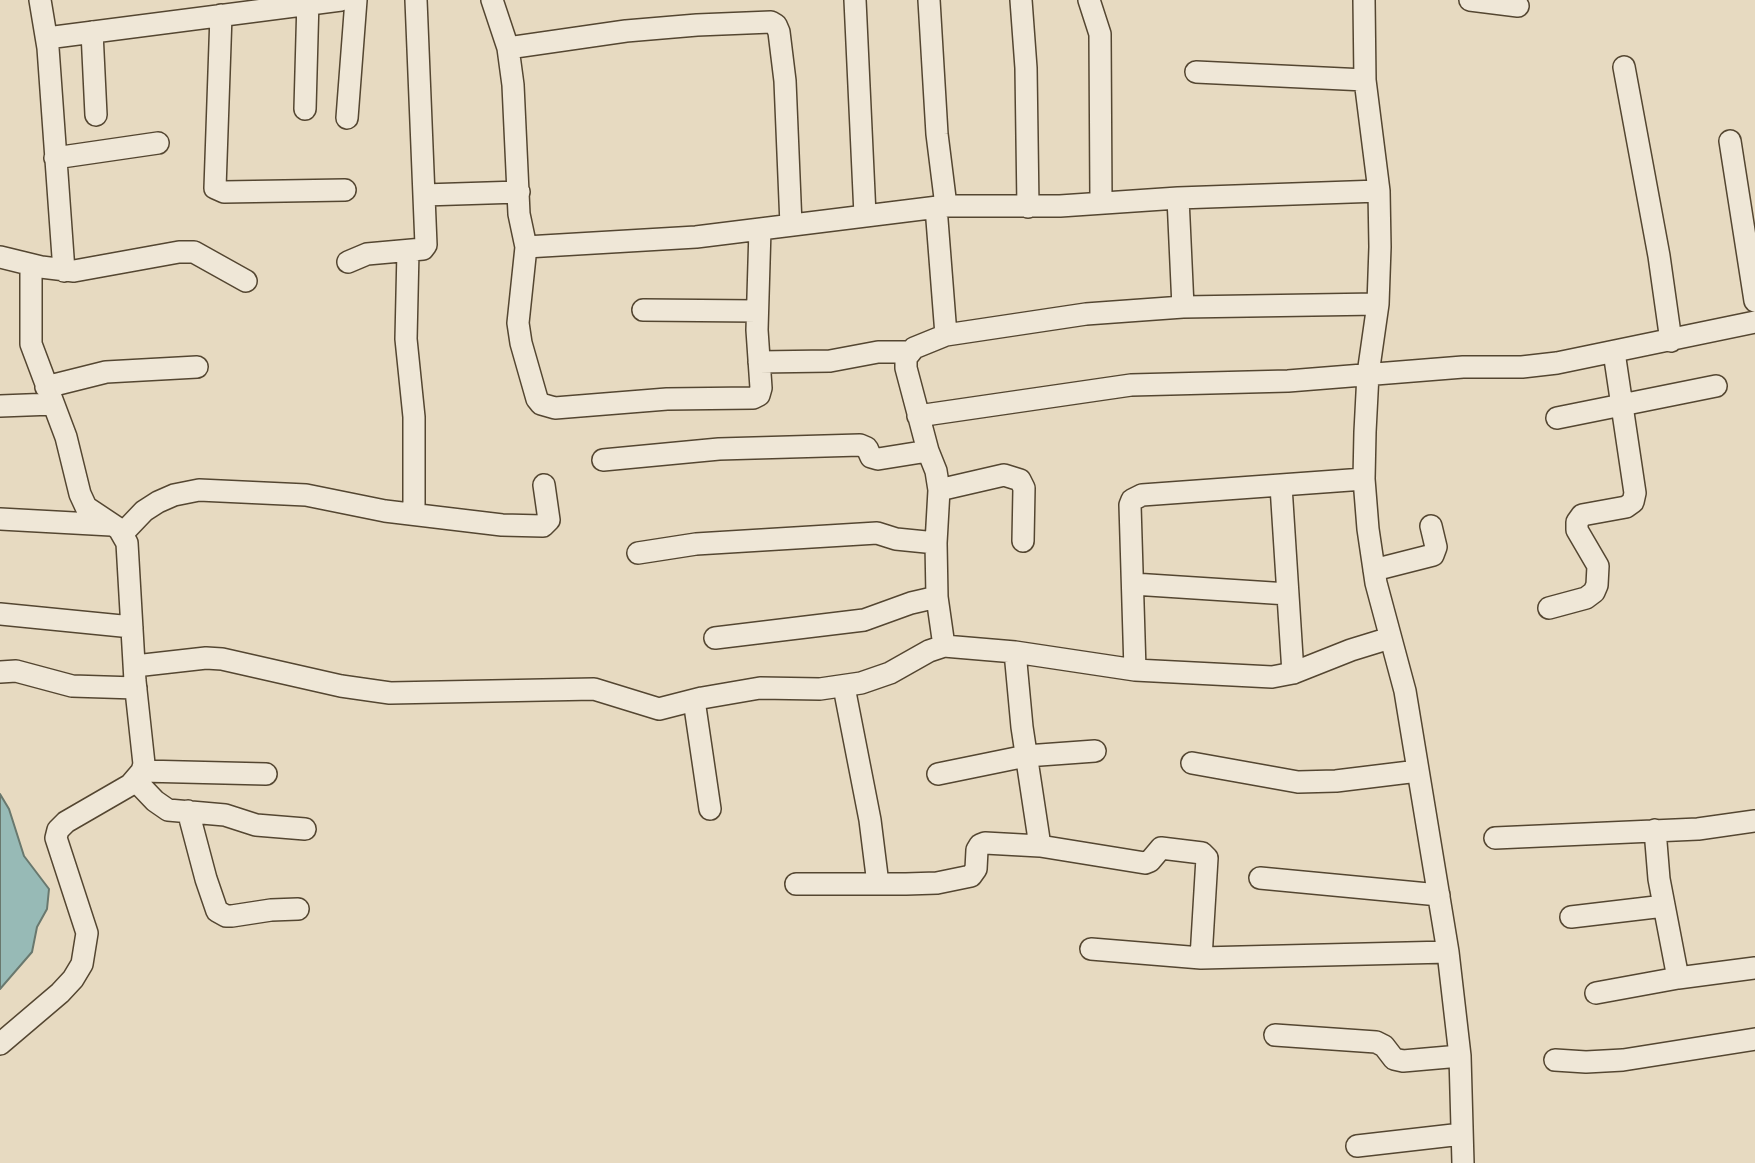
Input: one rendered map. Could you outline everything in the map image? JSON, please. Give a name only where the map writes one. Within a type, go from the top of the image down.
[{"type":"street","points":[[40,0],[47,38],[64,271]]},
{"type":"street","points":[[47,38],[308,2],[341,0]]},
{"type":"street","points":[[347,118],[356,0]]},
{"type":"street","points":[[348,262],[366,254],[423,250],[426,245],[416,0]]},
{"type":"street","points":[[492,0],[508,48],[513,85],[519,214],[526,247],[518,323],[537,399],[547,407],[667,398],[753,398],[759,395],[761,388],[757,311],[760,229]]},
{"type":"street","points":[[855,0],[865,215]]},
{"type":"street","points":[[929,0],[946,335]]},
{"type":"street","points":[[1021,0],[1026,68],[1028,206]]},
{"type":"street","points":[[1089,0],[1100,34],[1101,202]]},
{"type":"street","points":[[1364,0],[1365,80],[1379,191],[1380,247],[1378,304],[1368,374],[1364,479],[1368,528],[1374,570],[1405,691],[1448,952],[1460,1056],[1464,1163]]},
{"type":"street","points":[[1470,0],[1518,6]]},
{"type":"street","points":[[305,109],[308,2]]},
{"type":"street","points":[[220,15],[215,188],[224,192],[345,190]]},
{"type":"street","points":[[508,48],[698,24],[771,22],[776,25],[785,81],[791,225]]},
{"type":"street","points":[[92,32],[96,115]]},
{"type":"street","points":[[1624,67],[1660,256],[1671,341]]},
{"type":"street","points":[[1196,72],[1365,80]]},
{"type":"street","points":[[1730,141],[1755,301]]},
{"type":"street","points":[[55,158],[159,143]]},
{"type":"street","points":[[526,247],[646,241],[941,206],[1028,206],[1379,191]]},
{"type":"street","points":[[424,195],[519,192]]},
{"type":"street","points":[[1178,198],[1183,307]]},
{"type":"street","points":[[408,251],[406,339],[414,417],[414,513]]},
{"type":"street","points":[[0,257],[64,271],[179,252],[194,252],[246,281]]},
{"type":"street","points":[[0,1044],[60,993],[82,964],[87,933],[56,838],[58,830],[66,822],[130,785],[144,764],[136,688],[127,543],[118,529],[86,507],[66,437],[31,344],[31,265]]},
{"type":"street","points":[[759,362],[831,361],[878,352],[909,352],[946,335],[1086,314],[1183,307],[1378,304]]},
{"type":"street","points":[[643,310],[757,311]]},
{"type":"street","points":[[918,416],[1131,385],[1274,382],[1474,367],[1545,365],[1755,322]]},
{"type":"street","points":[[909,352],[906,368],[939,490],[937,597],[944,646]]},
{"type":"street","points":[[1549,608],[1586,598],[1594,592],[1597,585],[1598,566],[1577,530],[1577,522],[1582,515],[1626,507],[1633,502],[1634,493],[1614,352]]},
{"type":"street","points":[[0,406],[49,396],[106,372],[197,367]]},
{"type":"street","points":[[1557,418],[1716,386]]},
{"type":"street","points":[[603,460],[719,449],[860,444],[867,448],[871,457],[878,459],[928,451]]},
{"type":"street","points":[[939,490],[1004,475],[1020,480],[1024,488],[1023,541]]},
{"type":"street","points":[[1135,670],[1130,505],[1136,497],[1364,479]]},
{"type":"street","points":[[0,519],[118,529],[158,502],[174,495],[199,490],[306,495],[385,511],[502,525],[543,526],[549,520],[544,485]]},
{"type":"street","points":[[1281,486],[1293,673]]},
{"type":"street","points":[[1374,570],[1433,555],[1436,547],[1432,526]]},
{"type":"street","points":[[638,553],[696,544],[877,533],[896,539],[936,543]]},
{"type":"street","points":[[1133,584],[1288,594]]},
{"type":"street","points":[[715,638],[864,620],[937,597]]},
{"type":"street","points":[[0,614],[132,627]]},
{"type":"street","points":[[135,666],[214,659],[379,692],[415,694],[594,689],[659,709],[760,688],[820,690],[844,687],[890,673],[929,651],[944,646],[1015,652],[1135,670],[1272,677],[1293,673],[1390,638]]},
{"type":"street","points":[[1015,652],[1026,757],[1040,846]]},
{"type":"street","points":[[0,672],[16,671],[72,686],[136,688]]},
{"type":"street","points":[[844,687],[870,820],[878,884]]},
{"type":"street","points":[[694,700],[710,809]]},
{"type":"street","points":[[938,774],[1026,757],[1095,751]]},
{"type":"street","points":[[1192,763],[1298,782],[1336,781],[1418,771]]},
{"type":"street","points":[[139,775],[266,774]]},
{"type":"street","points":[[139,775],[160,806],[168,810],[225,815],[256,825],[305,829]]},
{"type":"street","points":[[188,811],[205,879],[217,911],[232,916],[298,909]]},
{"type":"street","points":[[1495,838],[1698,829],[1755,821]]},
{"type":"street","points":[[1656,830],[1664,906],[1678,978]]},
{"type":"street","points":[[796,884],[937,883],[971,876],[975,869],[977,850],[985,843],[1040,846],[1145,863],[1161,848],[1205,855],[1207,864],[1201,958]]},
{"type":"street","points":[[1260,878],[1438,895]]},
{"type":"street","points":[[1571,917],[1664,906]]},
{"type":"street","points":[[1091,949],[1201,958],[1448,952]]},
{"type":"street","points":[[1596,993],[1755,968]]},
{"type":"street","points":[[1275,1035],[1376,1042],[1384,1046],[1394,1059],[1403,1061],[1460,1056]]},
{"type":"street","points":[[1555,1060],[1623,1060],[1755,1039]]},
{"type":"street","points":[[1357,1146],[1462,1134]]},
{"type":"water","points":[[0,794],[9,809],[24,856],[49,889],[47,909],[37,927],[32,952],[0,989]]}]
